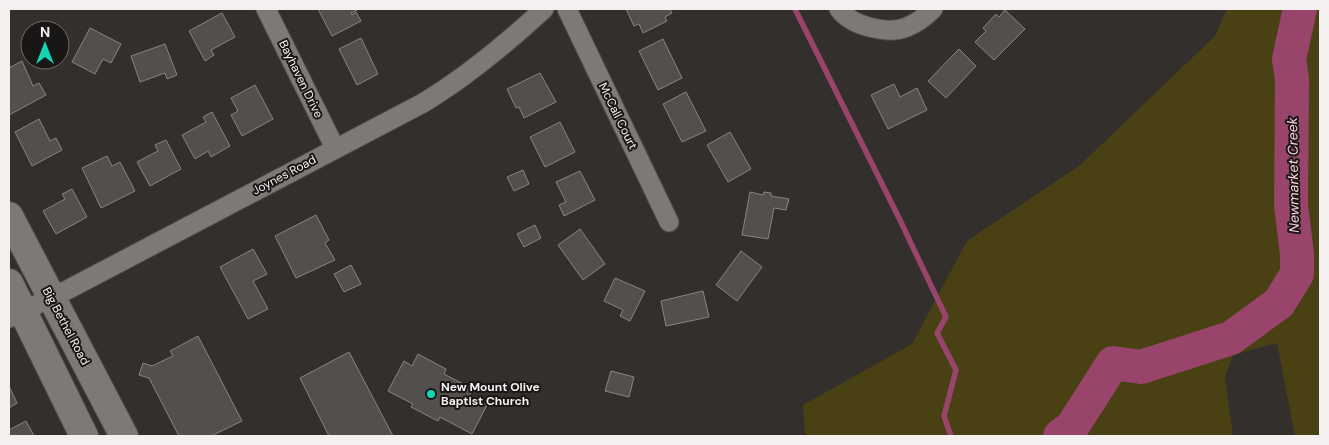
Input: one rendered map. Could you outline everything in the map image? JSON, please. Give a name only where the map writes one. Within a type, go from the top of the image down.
[{"type":"main road","name":"Big Bethel Road","points":[[9,216],[124,436]]},
{"type":"main road","points":[[9,283],[16,314],[84,436]]},
{"type":"street","name":"Bayhaven Drive","points":[[266,9],[335,148]]},
{"type":"street","name":"Joynes Road","points":[[16,314],[51,298],[423,103],[453,85],[510,41],[544,9]]},
{"type":"street","name":"McCall Court","points":[[567,9],[669,222]]},
{"type":"street","points":[[839,9],[843,14],[860,25],[883,30],[906,28],[933,9]]},
{"type":"shaded area","points":[[1227,9],[1320,9],[1320,436],[1295,436],[1277,343],[1233,355],[1225,377],[1233,436],[807,436],[805,433],[803,405],[912,344],[967,241],[1079,166],[1215,36]]},
{"type":"building","points":[[318,9],[359,9],[351,13],[352,15],[356,12],[361,21],[332,36]]},
{"type":"building","points":[[626,9],[670,9],[672,13],[665,17],[667,21],[643,33],[639,24],[634,26]]},
{"type":"building","points":[[1005,10],[1025,29],[994,60],[975,42],[986,31],[983,28],[996,14],[999,17]]},
{"type":"building","points":[[222,13],[235,37],[211,50],[214,55],[205,61],[189,31]]},
{"type":"building","points":[[90,28],[121,44],[111,63],[103,59],[95,74],[72,62]]},
{"type":"building","points":[[361,38],[378,74],[357,85],[339,49]]},
{"type":"building","points":[[663,39],[682,78],[658,90],[639,51]]},
{"type":"building","points":[[165,44],[177,75],[167,79],[165,73],[140,82],[131,56]]},
{"type":"building","points":[[959,49],[976,66],[946,98],[928,81]]},
{"type":"building","points":[[20,62],[20,70],[26,70],[33,86],[39,83],[46,95],[9,115],[9,68]]},
{"type":"building","points":[[540,73],[556,102],[524,118],[519,107],[516,108],[507,89]]},
{"type":"building","points":[[894,84],[900,97],[917,88],[927,110],[888,129],[871,95]]},
{"type":"building","points":[[255,85],[273,119],[242,136],[231,115],[238,111],[231,98]]},
{"type":"building","points":[[686,92],[706,131],[682,142],[663,104]]},
{"type":"building","points":[[212,112],[230,146],[211,157],[208,151],[195,159],[182,135],[206,122],[203,117]]},
{"type":"building","points":[[39,119],[50,141],[56,138],[62,150],[32,166],[15,132]]},
{"type":"building","points":[[560,122],[575,152],[545,167],[530,137]]},
{"type":"building","points":[[730,132],[751,169],[728,182],[707,145]]},
{"type":"building","points":[[166,140],[181,169],[150,186],[137,162],[158,151],[155,145]]},
{"type":"building","points":[[107,156],[112,166],[120,162],[135,191],[101,208],[82,168]]},
{"type":"building","points":[[523,170],[529,184],[514,191],[507,177]]},
{"type":"building","points":[[580,171],[595,200],[564,216],[559,205],[566,202],[556,182]]},
{"type":"building","points":[[72,189],[87,217],[56,234],[43,211],[65,199],[62,194]]},
{"type":"building","points":[[750,192],[763,195],[764,192],[771,193],[771,196],[789,199],[786,210],[774,208],[768,239],[742,235]]},
{"type":"building","points":[[316,215],[329,240],[325,243],[335,260],[296,278],[275,236]]},
{"type":"building","points":[[535,225],[541,238],[524,247],[517,234]]},
{"type":"building","points":[[580,229],[605,264],[583,280],[558,245]]},
{"type":"building","points":[[253,249],[267,274],[253,281],[268,309],[248,319],[220,267]]},
{"type":"building","points":[[741,251],[762,267],[737,301],[716,285]]},
{"type":"building","points":[[351,265],[361,284],[344,292],[334,274]]},
{"type":"building","points":[[615,278],[645,291],[630,321],[620,316],[623,310],[604,301]]},
{"type":"building","points":[[703,291],[709,317],[666,326],[661,301]]},
{"type":"building","points":[[198,336],[242,421],[211,436],[179,436],[149,378],[139,375],[143,363],[152,366],[173,356],[170,351]]},
{"type":"building","points":[[349,352],[393,436],[329,436],[300,378]]},
{"type":"building","name":"New Mount Olive Baptist Church","points":[[418,354],[446,369],[444,374],[473,389],[469,396],[487,405],[472,434],[440,417],[438,421],[411,407],[413,404],[388,391],[404,361],[412,366]]},
{"type":"building","points":[[611,371],[634,377],[629,397],[605,391]]},
{"type":"building","points":[[9,386],[17,403],[9,408]]},
{"type":"building","points":[[26,421],[34,436],[9,436],[9,430]]},
{"type":"waterway","points":[[795,9],[946,317],[937,333],[956,370],[944,416],[951,436]]},
{"type":"waterway","name":"Newmarket Creek","points":[[1060,436],[1072,427],[1113,363],[1141,367],[1231,338],[1279,303],[1297,274],[1297,254],[1291,205],[1292,79],[1289,59],[1300,9]]},
{"type":"place","name":"New Mount Olive Baptist Church","points":[[431,394]]}]
